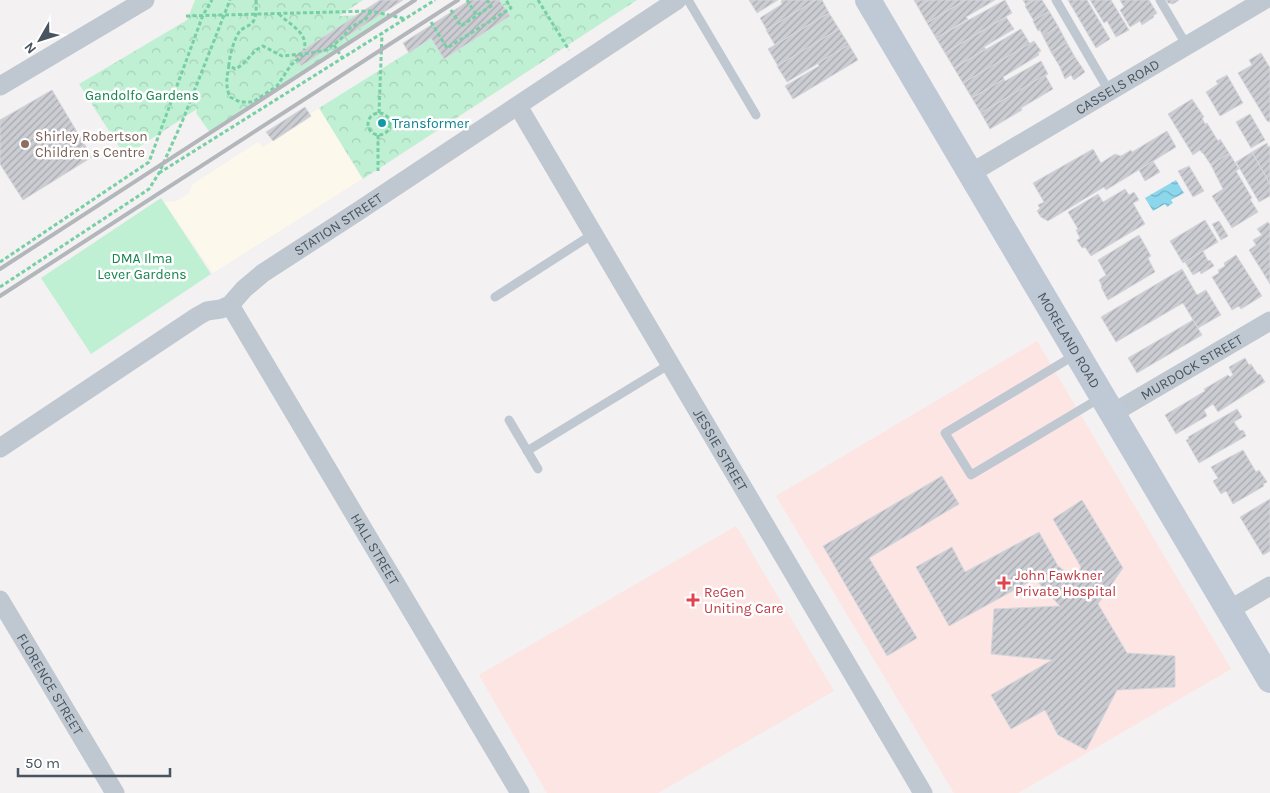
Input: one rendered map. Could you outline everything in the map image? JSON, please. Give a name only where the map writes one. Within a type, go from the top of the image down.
[{"type":"main road","name":"MORELAND ROAD","points":[[868,0],[1270,680]]},
{"type":"street","points":[[0,86],[146,0]]},
{"type":"street","name":"STATION STREET","points":[[230,305],[244,289],[263,273],[677,0]]},
{"type":"street","name":"CASSELS ROAD","points":[[971,173],[1264,0]]},
{"type":"street","name":"JESSIE STREET","points":[[518,106],[923,793]]},
{"type":"street","points":[[0,448],[198,316],[230,305]]},
{"type":"street","name":"HALL STREET","points":[[230,305],[520,793]]},
{"type":"street","name":"MURDOCK STREET","points":[[1108,405],[1270,320]]},
{"type":"street","points":[[1229,610],[1270,586]]},
{"type":"street","name":"FLORENCE STREET","points":[[0,600],[115,793]]},
{"type":"lane","points":[[688,0],[756,115]]},
{"type":"lane","points":[[1056,0],[1110,91]]},
{"type":"lane","points":[[1160,0],[1187,46]]},
{"type":"lane","points":[[495,297],[592,234]]},
{"type":"lane","points":[[1077,354],[945,433],[971,475],[1108,405]]},
{"type":"lane","points":[[527,450],[670,364]]},
{"type":"lane","points":[[509,420],[538,469]]},
{"type":"path","points":[[0,262],[150,162],[203,15],[212,0]]},
{"type":"path","points":[[0,288],[149,189],[159,173],[182,122],[230,0]]},
{"type":"path","points":[[256,0],[256,15],[251,24],[241,30],[229,58],[226,90],[230,97],[240,102],[253,102],[277,86],[291,64],[304,52],[305,41],[303,35],[279,14]]},
{"type":"path","points":[[159,173],[435,0]]},
{"type":"path","points":[[467,0],[477,16]]},
{"type":"path","points":[[450,10],[461,26],[491,6],[487,0]]},
{"type":"path","points":[[431,22],[447,48],[511,8],[506,0]]},
{"type":"path","points":[[538,0],[579,65]]},
{"type":"path","points":[[186,16],[371,12],[406,19]]},
{"type":"path","points":[[229,65],[235,69],[240,67],[253,53],[263,46],[282,56],[326,50],[334,45],[351,28],[366,19],[371,12]]},
{"type":"path","points":[[379,113],[382,34]]},
{"type":"path","points":[[334,45],[343,59]]},
{"type":"path","points":[[379,113],[388,118],[390,125],[385,133],[378,135],[369,129],[368,122],[372,116],[379,113]]},
{"type":"path","points":[[378,135],[378,171]]},
{"type":"shaded area","points":[[319,108],[362,179],[213,273],[164,202],[176,201],[188,194],[193,184],[258,142],[263,147],[311,117],[310,114]]},
{"type":"shaded area","name":"John Fawkner Private Hospital","points":[[1037,341],[1231,669],[1018,793],[954,793],[776,496]]},
{"type":"shaded area","name":"ReGen Uniting Care","points":[[736,526],[834,691],[658,793],[547,793],[479,675]]},
{"type":"green space","name":"Gandolfo Gardens","points":[[195,0],[363,0],[339,16],[395,14],[211,134],[196,113],[197,109],[125,156],[79,84],[187,20]]},
{"type":"green space","points":[[499,0],[637,0],[363,179],[319,108],[431,38],[445,58],[509,17]]},
{"type":"green space","name":"DMA Ilma Lever Gardens","points":[[161,198],[211,274],[91,354],[41,278]]},
{"type":"water","points":[[1176,180],[1184,193],[1171,200],[1173,203],[1167,207],[1165,204],[1153,211],[1145,198]]},
{"type":"building","points":[[380,0],[403,0],[301,66],[294,56]]},
{"type":"building","points":[[470,0],[499,0],[510,16],[444,59],[431,38],[409,53],[403,43]]},
{"type":"building","points":[[749,0],[778,0],[757,13]]},
{"type":"building","points":[[816,0],[767,30],[760,18],[782,4],[781,1]]},
{"type":"building","points":[[816,0],[822,0],[829,13],[775,45],[766,30]]},
{"type":"building","points":[[914,0],[930,0],[918,7]]},
{"type":"building","points":[[930,0],[966,0],[927,23],[918,7]]},
{"type":"building","points":[[966,0],[995,0],[936,38],[927,23]]},
{"type":"building","points":[[1005,0],[1012,13],[945,53],[936,38]]},
{"type":"building","points":[[1023,0],[1035,0],[1026,5]]},
{"type":"building","points":[[1035,0],[1042,0],[1049,11],[1034,21],[1025,6]]},
{"type":"building","points":[[1068,0],[1087,0],[1110,39],[1096,48]]},
{"type":"building","points":[[1090,0],[1111,0],[1129,30],[1116,37],[1107,21],[1104,23]]},
{"type":"building","points":[[1120,0],[1149,0],[1157,13],[1142,25],[1140,21],[1130,27],[1120,10],[1124,7]]},
{"type":"building","points":[[1166,0],[1179,0],[1173,4],[1168,3]]},
{"type":"building","points":[[1049,11],[1058,26],[1043,36],[1033,21]]},
{"type":"building","points":[[829,13],[839,29],[778,66],[768,49]]},
{"type":"building","points":[[1006,17],[1014,29],[984,47],[986,49],[954,68],[945,53]]},
{"type":"building","points":[[1058,26],[1067,43],[1051,52],[1043,36]]},
{"type":"building","points":[[839,29],[849,45],[787,82],[777,66]]},
{"type":"building","points":[[1021,29],[1030,44],[963,83],[954,68]]},
{"type":"building","points":[[1034,41],[1041,51],[1038,53],[1039,55],[972,98],[963,83]]},
{"type":"building","points":[[1067,43],[1075,57],[1060,67],[1051,52]]},
{"type":"building","points":[[849,45],[858,60],[793,99],[785,86],[819,66],[818,63]]},
{"type":"building","points":[[1261,53],[1270,68],[1270,122],[1267,121],[1238,73],[1252,65],[1249,60]]},
{"type":"building","points":[[1075,57],[1085,72],[1074,80],[1071,75],[1065,79],[1060,67]]},
{"type":"building","points":[[1041,61],[1048,74],[981,113],[972,98],[1004,79],[1005,81]]},
{"type":"building","points":[[1045,75],[1053,89],[990,129],[981,113]]},
{"type":"building","points":[[1227,75],[1243,103],[1220,116],[1206,92],[1218,84],[1216,81]]},
{"type":"building","points":[[52,90],[92,157],[23,200],[0,164],[0,120]]},
{"type":"building","points":[[1192,99],[1204,117],[1202,118],[1205,124],[1207,123],[1218,141],[1220,139],[1229,153],[1211,165],[1200,150],[1193,155],[1168,114]]},
{"type":"building","points":[[305,107],[311,116],[273,141],[266,132]]},
{"type":"building","points":[[1250,114],[1265,140],[1251,148],[1236,122]]},
{"type":"building","points":[[1167,131],[1176,147],[1106,190],[1104,187],[1048,221],[1041,217],[1037,211],[1040,208],[1038,205],[1044,202],[1033,183],[1093,149],[1101,163],[1115,154],[1121,156],[1131,150],[1132,152]]},
{"type":"building","points":[[1267,143],[1268,147],[1270,146],[1270,184],[1252,152]]},
{"type":"building","points":[[1252,152],[1270,184],[1270,196],[1259,202],[1236,162]]},
{"type":"building","points":[[1229,153],[1239,169],[1236,171],[1258,212],[1232,228],[1212,196],[1223,189],[1211,165]]},
{"type":"building","points":[[1153,161],[1160,172],[1145,181],[1139,170]]},
{"type":"building","points":[[1189,166],[1204,191],[1193,197],[1178,171]]},
{"type":"building","points":[[1125,189],[1129,195],[1134,192],[1139,200],[1133,203],[1145,224],[1091,256],[1085,247],[1082,248],[1077,240],[1080,238],[1076,230],[1078,229],[1068,212],[1098,194],[1103,202]]},
{"type":"building","points":[[1205,220],[1218,242],[1183,263],[1170,241]]},
{"type":"building","points":[[1219,221],[1228,236],[1221,240],[1212,224]]},
{"type":"building","points":[[1268,222],[1270,225],[1270,284],[1249,250],[1256,245],[1253,240],[1262,235],[1257,229]]},
{"type":"building","points":[[1139,235],[1151,256],[1148,258],[1155,272],[1108,300],[1099,280],[1106,275],[1098,260]]},
{"type":"building","points":[[1203,251],[1208,261],[1210,260],[1214,266],[1201,274],[1200,271],[1193,275],[1185,262]]},
{"type":"building","points":[[1236,255],[1262,296],[1241,309],[1239,306],[1232,310],[1212,277],[1225,266],[1224,263]]},
{"type":"building","points":[[1182,269],[1197,295],[1206,290],[1221,315],[1198,328],[1183,303],[1116,342],[1101,317]]},
{"type":"building","points":[[1193,320],[1202,335],[1137,373],[1128,358]]},
{"type":"building","points":[[1245,358],[1265,382],[1218,412],[1213,404],[1204,410],[1207,416],[1176,434],[1165,415],[1205,391],[1204,389],[1228,375],[1230,377],[1233,375],[1229,367]]},
{"type":"building","points":[[1237,409],[1242,417],[1234,422],[1240,431],[1243,430],[1246,436],[1199,463],[1186,440],[1189,439],[1188,437]]},
{"type":"building","points":[[1243,450],[1256,472],[1259,470],[1267,482],[1263,484],[1264,486],[1233,504],[1226,491],[1221,494],[1213,481],[1218,478],[1211,467]]},
{"type":"building","points":[[942,476],[959,504],[869,558],[917,638],[887,656],[823,546]]},
{"type":"building","points":[[1270,499],[1270,551],[1263,555],[1240,517]]},
{"type":"building","name":"John Fawkner Private Hospital","points":[[1082,500],[1123,568],[1098,604],[1127,653],[1175,656],[1175,687],[1117,690],[1086,750],[1058,735],[1045,710],[1011,729],[991,695],[1052,660],[991,654],[994,609],[1060,606],[1035,579],[1058,566],[1076,579],[1081,567],[1053,519]]},
{"type":"building","name":"John Fawkner Private Hospital","points":[[1039,532],[1058,566],[949,626],[916,567],[952,547],[965,572]]},
{"type":"railway","points":[[0,269],[415,0]]},
{"type":"railway","points":[[0,296],[458,0]]},
{"type":"place","name":"Transformer","points":[[382,123]]},
{"type":"place","name":"Shirley Robertson Children s Centre","points":[[25,144]]},
{"type":"place","name":"John Fawkner Private Hospital","points":[[1004,583]]},
{"type":"place","name":"ReGen Uniting Care","points":[[693,600]]}]
